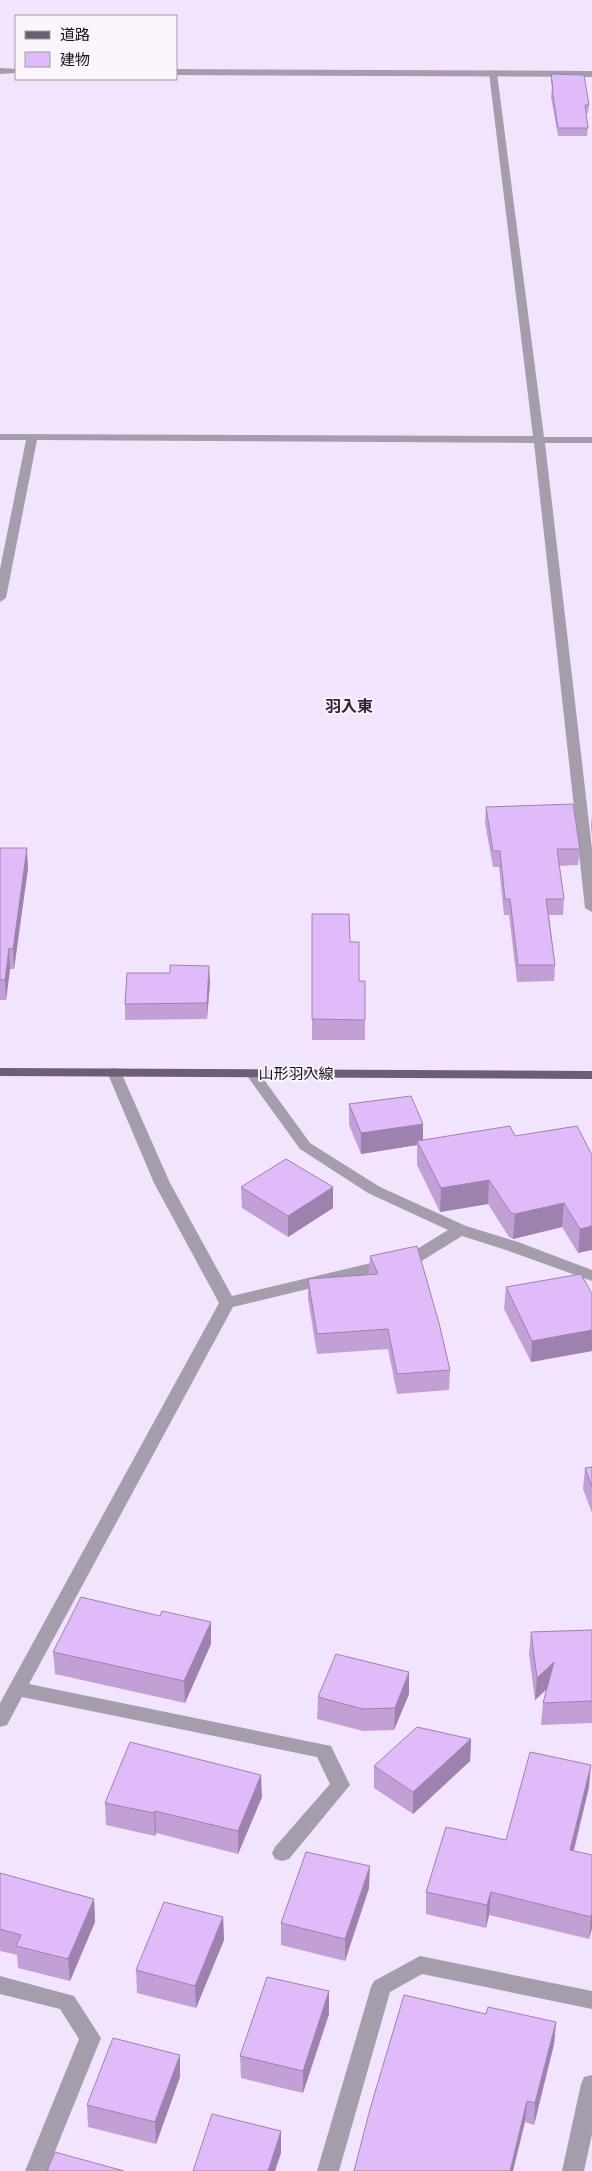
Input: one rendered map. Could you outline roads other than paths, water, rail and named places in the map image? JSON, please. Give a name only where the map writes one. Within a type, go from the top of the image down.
[{"type":"main road","name":"山形羽入線","points":[[0,1072],[592,1076]]},
{"type":"street","points":[[0,71],[15,71]]},
{"type":"street","points":[[178,72],[592,74]]},
{"type":"street","points":[[493,73],[539,440],[592,908]]},
{"type":"street","points":[[0,437],[592,440]]},
{"type":"street","points":[[0,598],[32,437]]},
{"type":"street","points":[[114,1072],[162,1183],[226,1302]]},
{"type":"street","points":[[252,1073],[305,1146],[374,1190],[460,1230],[512,1246],[592,1276]]},
{"type":"street","points":[[0,1720],[226,1302],[414,1258],[460,1230]]},
{"type":"street","points":[[17,1688],[324,1751],[340,1785],[282,1853]]},
{"type":"street","points":[[328,2171],[381,1987],[420,1965],[592,2000]]},
{"type":"street","points":[[0,1985],[67,2002],[90,2038],[36,2171]]},
{"type":"street","points":[[573,2171],[592,2084]]},
{"type":"district","name":"羽入東","points":[[349,706]]}]
